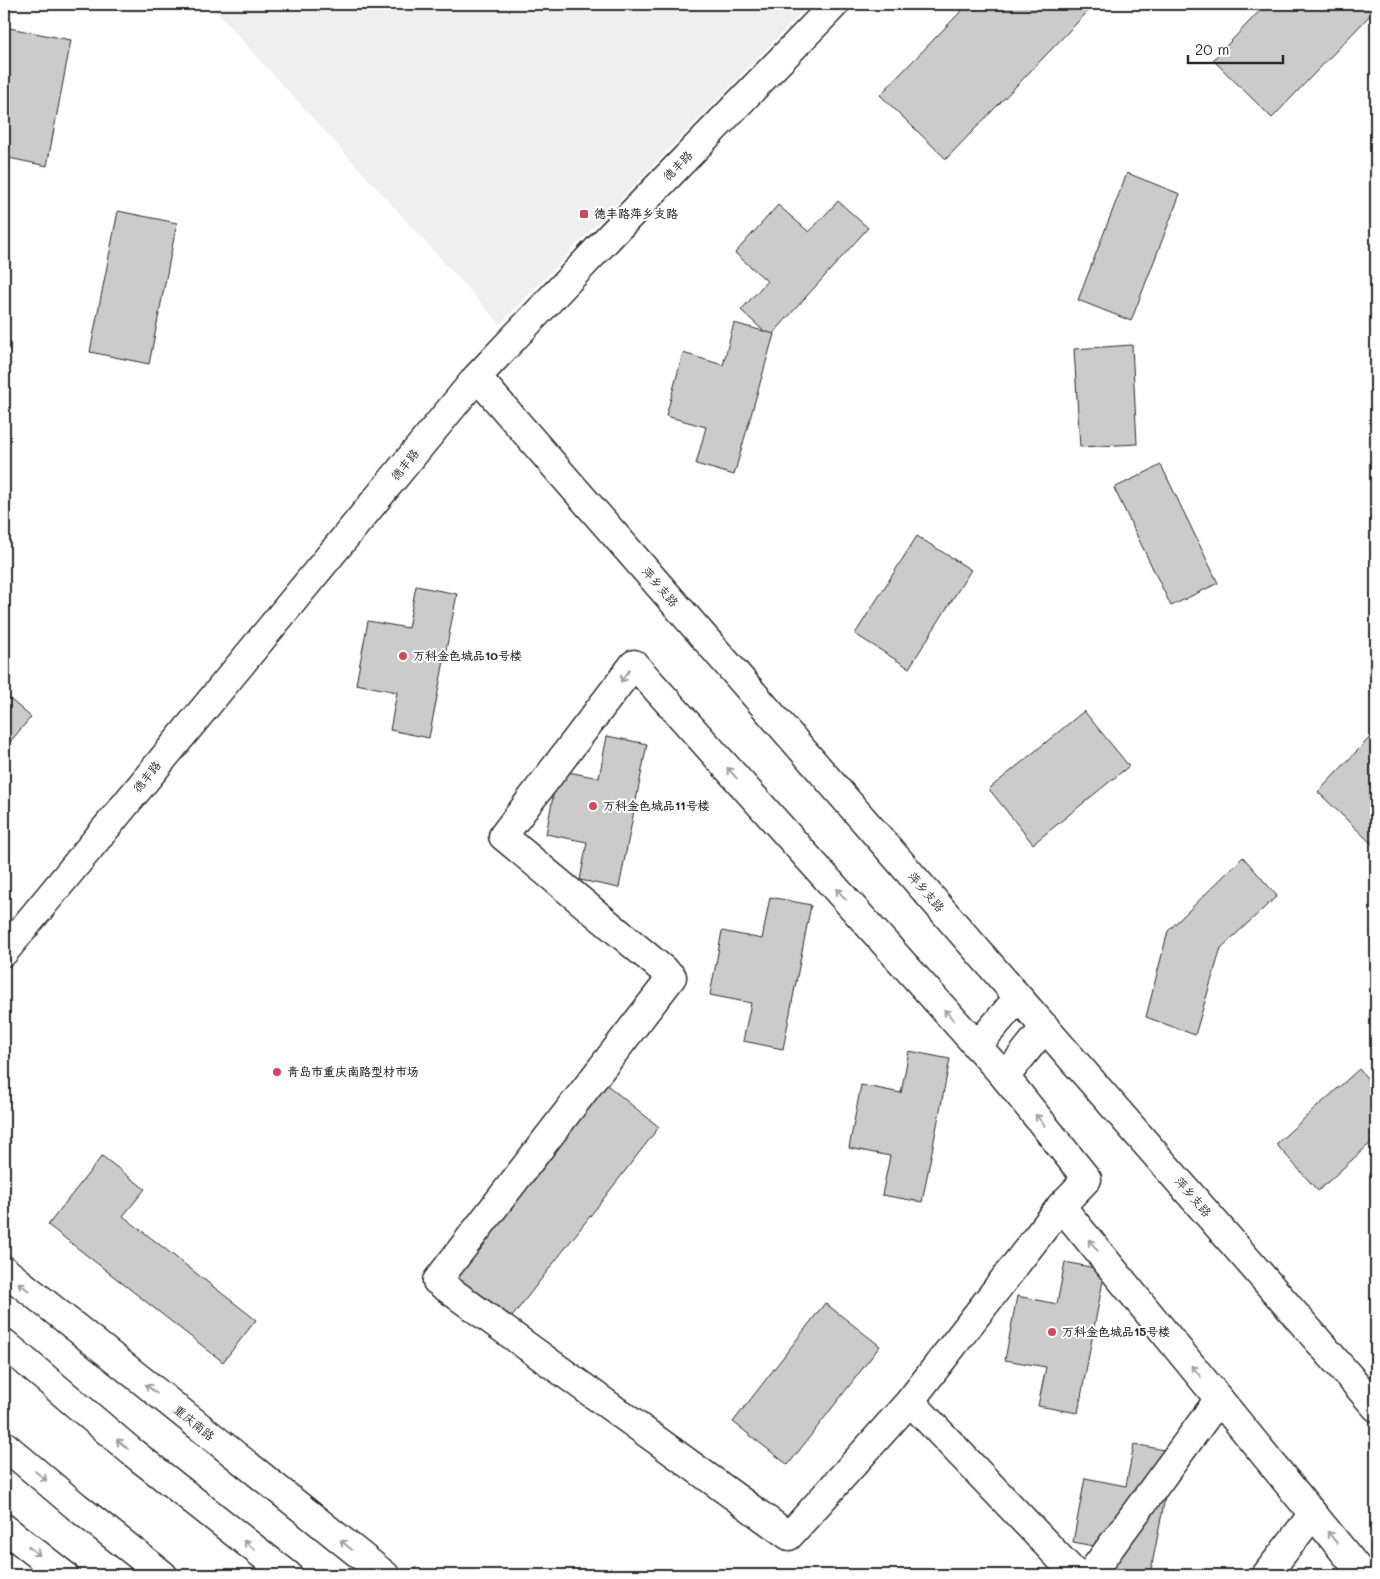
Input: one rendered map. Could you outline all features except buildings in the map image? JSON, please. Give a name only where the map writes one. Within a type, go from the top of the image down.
[{"type":"main road","name":"德丰路","points":[[4,952],[477,377],[613,233],[835,4]]},
{"type":"main road","name":"萍乡支路","points":[[477,377],[1376,1407]]},
{"type":"main road","points":[[634,664],[1005,1077],[1087,1179],[1062,1206],[910,1401],[789,1536],[437,1281],[672,977],[503,836],[634,664]]},
{"type":"main road","points":[[977,1046],[1018,998]]},
{"type":"main road","points":[[1005,1077],[1045,1027]]},
{"type":"main road","points":[[1062,1206],[1363,1575]]},
{"type":"main road","name":"重庆南路","points":[[4,1270],[384,1575]]},
{"type":"main road","points":[[4,1343],[132,1452],[288,1575]]},
{"type":"main road","points":[[1090,1575],[1219,1399]]},
{"type":"main road","points":[[910,1401],[1076,1575]]},
{"type":"main road","points":[[4,1445],[76,1506],[163,1575]]},
{"type":"main road","points":[[1266,1575],[1313,1514]]},
{"type":"main road","points":[[4,1528],[64,1575]]},
{"type":"path","points":[[4,1570],[11,1575]]},
{"type":"shaded area","points":[[209,4],[810,4],[500,324]]},
{"type":"place","name":"德丰路萍乡支路","points":[[584,214]]},
{"type":"place","name":"万科金色城品10号楼","points":[[403,656]]},
{"type":"place","name":"万科金色城品11号楼","points":[[593,806]]},
{"type":"place","name":"青岛市重庆南路型材市场","points":[[277,1072]]},
{"type":"place","name":"万科金色城品15号楼","points":[[1052,1332]]}]
